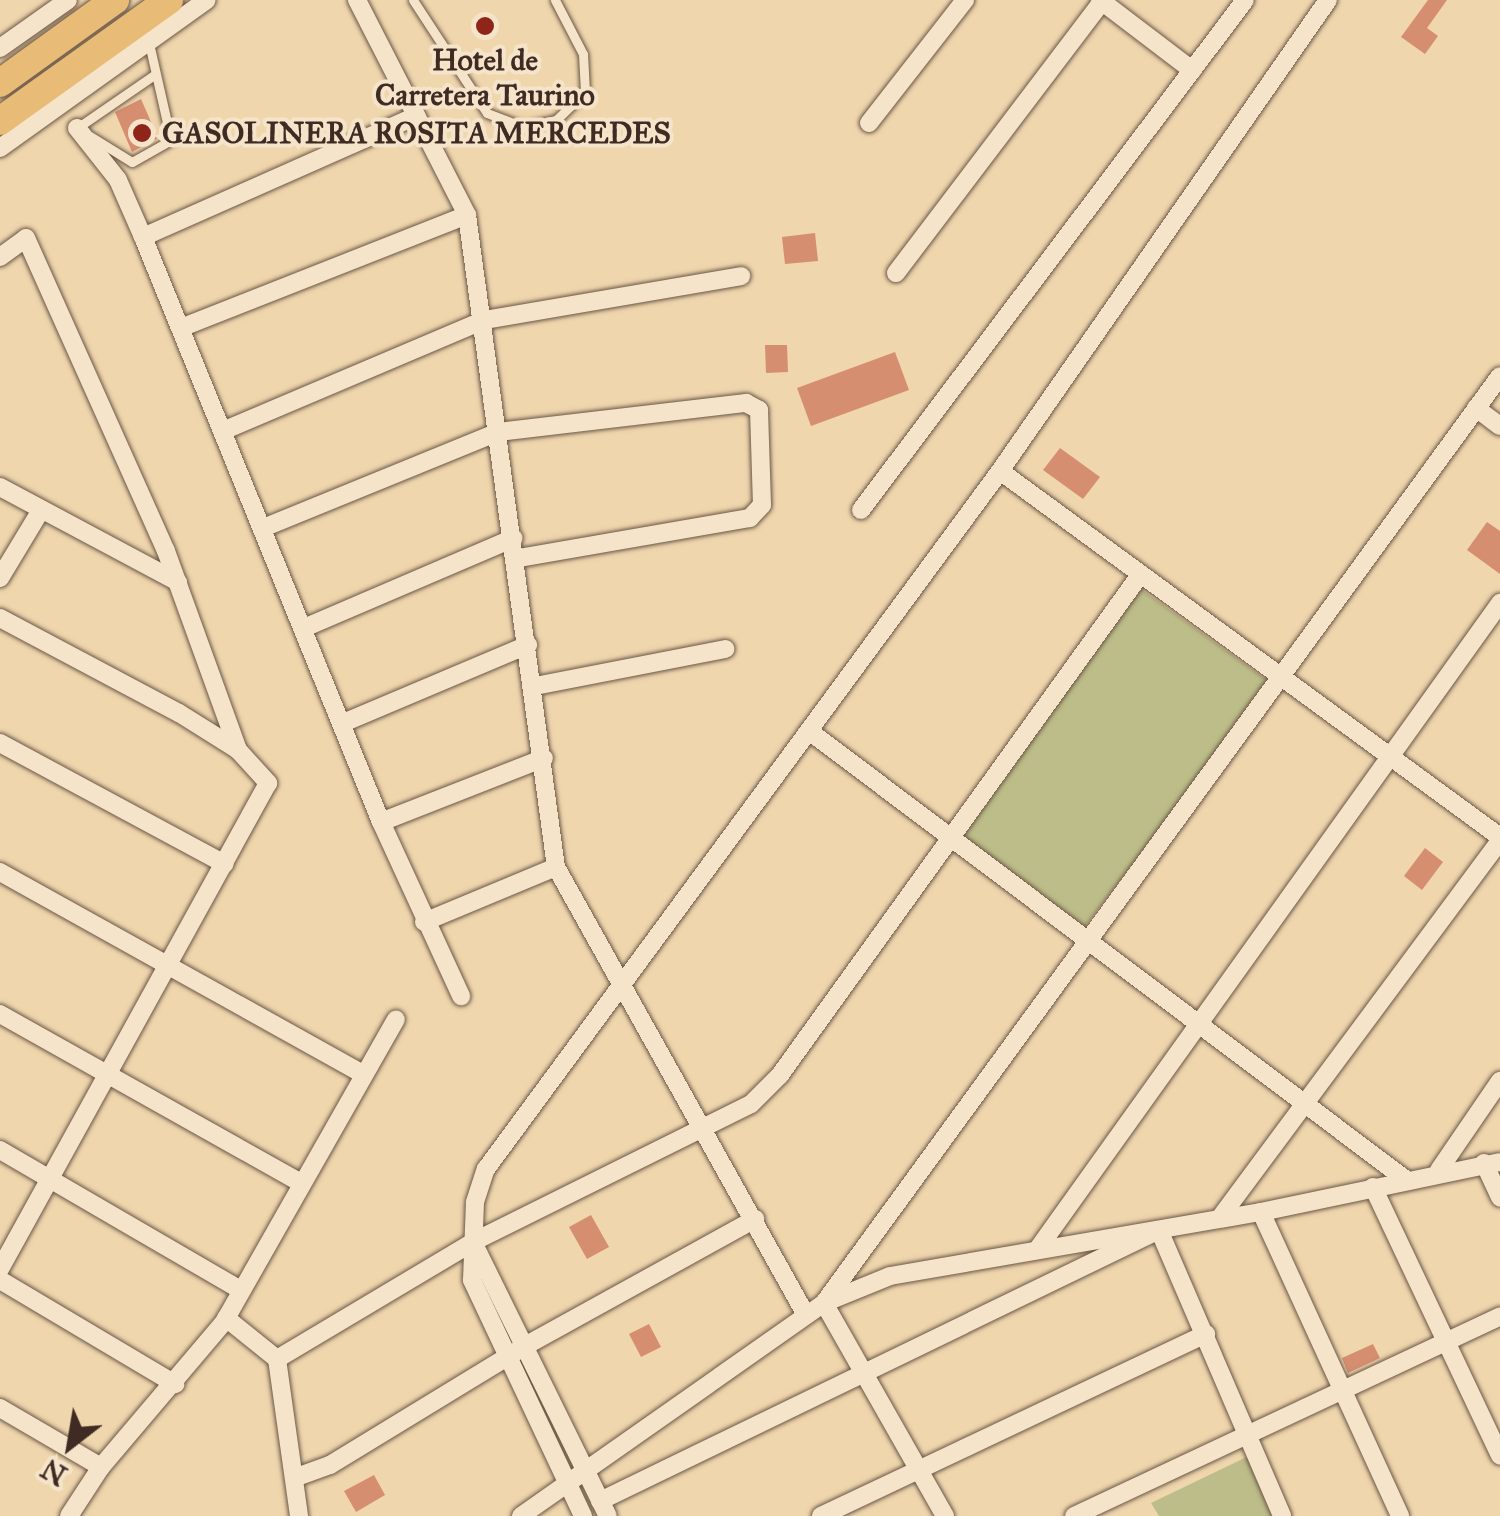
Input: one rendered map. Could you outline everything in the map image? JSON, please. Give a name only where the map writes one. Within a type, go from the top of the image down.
[{"type":"highway","points":[[0,83],[131,15],[169,0]]},
{"type":"highway","points":[[0,120],[131,15]]},
{"type":"street","points":[[0,48],[68,0]]},
{"type":"street","points":[[0,148],[48,113],[131,15],[207,0]]},
{"type":"street","points":[[357,0],[467,215],[536,686],[556,867],[806,1315]]},
{"type":"street","points":[[869,123],[965,0]]},
{"type":"street","points":[[896,273],[1102,0],[1192,70]]},
{"type":"street","points":[[860,510],[1245,0]]},
{"type":"street","points":[[583,1516],[472,1280],[475,1202],[486,1169],[1000,471],[1328,0]]},
{"type":"street","points":[[144,238],[416,116]]},
{"type":"street","points":[[77,128],[118,180],[144,238],[381,822],[461,996]]},
{"type":"street","points":[[183,328],[467,215]]},
{"type":"street","points":[[0,257],[26,238],[178,582],[238,750]]},
{"type":"street","points":[[225,430],[484,320],[741,276]]},
{"type":"street","points":[[824,1304],[1500,376]]},
{"type":"street","points":[[263,528],[498,432],[746,402],[761,419],[762,505],[750,518],[518,558]]},
{"type":"street","points":[[1476,408],[1500,426]]},
{"type":"street","points":[[1000,471],[1140,576],[1282,674],[1500,839],[1222,1216]]},
{"type":"street","points":[[0,487],[178,582]]},
{"type":"street","points":[[0,578],[41,510]]},
{"type":"street","points":[[304,628],[514,538]]},
{"type":"street","points":[[277,1360],[473,1242],[751,1104],[780,1075],[946,837],[1140,576]]},
{"type":"street","points":[[1037,1250],[1500,603]]},
{"type":"street","points":[[0,618],[238,750],[268,783],[0,1269]]},
{"type":"street","points":[[342,723],[528,646]]},
{"type":"street","points":[[536,686],[724,648]]},
{"type":"street","points":[[809,731],[1404,1179]]},
{"type":"street","points":[[0,744],[224,864]]},
{"type":"street","points":[[381,822],[544,758]]},
{"type":"street","points":[[424,922],[556,867]]},
{"type":"street","points":[[0,872],[363,1074]]},
{"type":"street","points":[[0,1014],[300,1182]]},
{"type":"street","points":[[68,1516],[101,1467],[175,1384],[226,1318],[396,1019]]},
{"type":"street","points":[[1439,1170],[1500,1081]]},
{"type":"street","points":[[0,1150],[241,1290]]},
{"type":"street","points":[[521,1516],[569,1486],[806,1315],[890,1276],[1262,1212],[1439,1170],[1492,1162],[1500,1198]]},
{"type":"street","points":[[1372,1187],[1500,1456]]},
{"type":"street","points":[[1262,1212],[1337,1390],[1400,1516]]},
{"type":"street","points":[[294,1478],[330,1465],[525,1346],[755,1219]]},
{"type":"street","points":[[473,1242],[604,1508],[868,1371],[1159,1230]]},
{"type":"street","points":[[1159,1230],[1282,1516]]},
{"type":"street","points":[[0,1280],[175,1384]]},
{"type":"street","points":[[824,1304],[868,1371],[945,1516]]},
{"type":"street","points":[[1074,1516],[1246,1439],[1337,1390],[1500,1316]]},
{"type":"street","points":[[226,1318],[277,1360],[299,1516]]},
{"type":"street","points":[[821,1516],[1206,1334]]},
{"type":"street","points":[[0,1408],[101,1467]]},
{"type":"lane","points":[[413,0],[487,113],[522,127],[556,120],[584,92],[588,71],[555,0]]},
{"type":"lane","points":[[48,113],[132,162],[171,140],[154,75],[131,15]]},
{"type":"lane","points":[[77,128],[154,75]]},
{"type":"green space","points":[[1141,589],[1272,684],[1081,931],[957,835]]},
{"type":"green space","points":[[1255,1453],[1281,1516],[1159,1516],[1151,1503]]},
{"type":"building","points":[[1428,0],[1447,0],[1427,28],[1438,36],[1425,54],[1401,37]]},
{"type":"building","points":[[141,99],[158,138],[132,152],[115,112]]},
{"type":"building","points":[[815,233],[818,261],[785,264],[782,237]]},
{"type":"building","points":[[765,345],[787,345],[788,372],[766,373]]},
{"type":"building","points":[[895,352],[909,390],[811,426],[797,388]]},
{"type":"building","points":[[1060,448],[1100,477],[1083,499],[1043,470]]},
{"type":"building","points":[[1487,522],[1500,531],[1500,574],[1467,550]]},
{"type":"building","points":[[1425,848],[1443,862],[1422,890],[1404,876]]},
{"type":"building","points":[[591,1215],[609,1247],[587,1259],[569,1227]]},
{"type":"building","points":[[649,1324],[661,1347],[641,1357],[629,1334]]},
{"type":"building","points":[[1373,1344],[1380,1358],[1348,1373],[1342,1358]]},
{"type":"building","points":[[374,1475],[385,1495],[356,1512],[344,1491]]},
{"type":"place","name":"Hotel de Carretera Taurino","points":[[485,26]]},
{"type":"place","name":"GASOLINERA ROSITA MERCEDES","points":[[142,133]]}]
